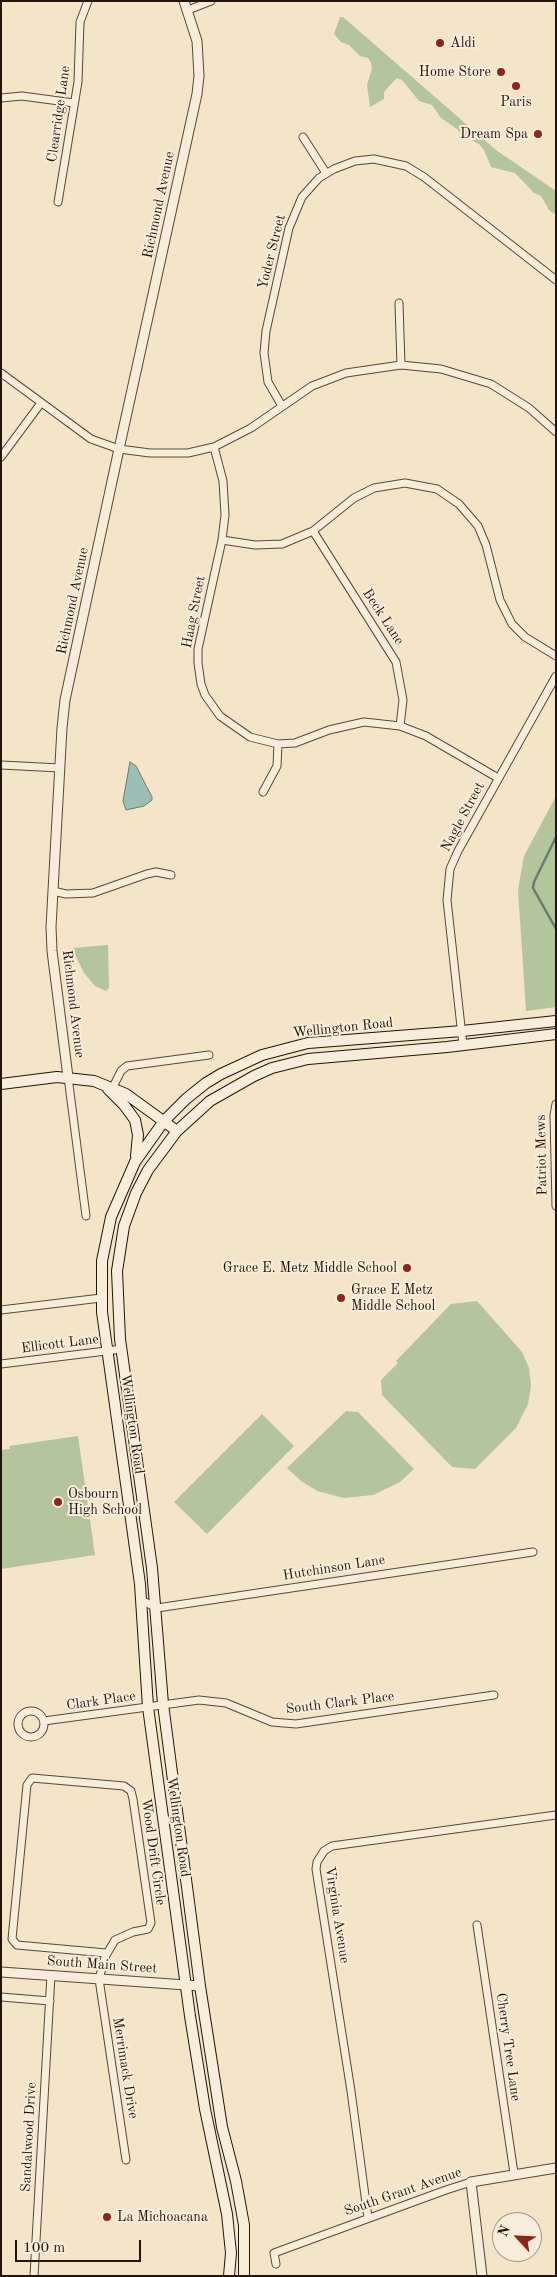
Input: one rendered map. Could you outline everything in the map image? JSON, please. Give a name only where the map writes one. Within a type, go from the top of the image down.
[{"type":"main road","name":"Wellington Road","points":[[229,2276],[231,2253],[227,2214],[205,2109],[148,1707],[141,1600],[101,1298],[102,1261],[111,1217],[135,1162],[164,1121],[186,1099],[206,1084],[221,1074],[262,1055],[308,1043],[462,1031],[556,1021]]},
{"type":"main road","name":"Wellington Road","points":[[244,2276],[245,2241],[241,2201],[222,2127],[200,1986],[162,1704],[156,1608],[116,1297],[117,1271],[124,1226],[136,1193],[148,1170],[177,1131],[210,1101],[230,1087],[272,1068],[308,1059],[346,1054],[463,1045],[556,1034]]},
{"type":"main road","points":[[1,1084],[68,1077],[101,1083],[112,1087],[147,1108],[177,1131]]},
{"type":"main road","points":[[101,1083],[124,1105],[135,1120],[138,1135],[135,1162]]},
{"type":"street","name":"Clearridge Lane","points":[[58,202],[79,69],[80,22],[88,1]]},
{"type":"street","name":"Richmond Avenue","points":[[86,1216],[52,951],[52,891],[65,700],[197,94],[199,58],[197,41],[184,1]]},
{"type":"street","points":[[188,10],[211,1]]},
{"type":"street","points":[[1,98],[22,96],[74,103]]},
{"type":"street","points":[[303,136],[326,173]]},
{"type":"street","name":"Yoder Street","points":[[282,406],[267,378],[264,361],[266,331],[291,220],[302,197],[326,173],[348,163],[368,159],[384,159],[406,166],[424,177],[556,280]]},
{"type":"street","points":[[400,303],[401,365]]},
{"type":"street","points":[[1,373],[86,435],[119,448],[164,455],[188,453],[214,447],[251,428],[303,391],[335,376],[376,367],[401,365],[441,368],[486,382],[518,400],[556,432]]},
{"type":"street","points":[[1,457],[41,403]]},
{"type":"street","name":"Haag Street","points":[[214,447],[225,498],[222,540],[198,649],[201,684],[212,706],[228,724],[250,737],[278,744],[295,743],[329,730],[364,722],[400,726],[426,736],[498,778]]},
{"type":"street","points":[[222,540],[247,545],[275,545],[291,542],[313,531],[354,498],[374,488],[405,483],[424,485],[442,491],[459,504],[478,526],[488,551],[500,600],[512,624],[525,637],[556,656]]},
{"type":"street","name":"Beck Lane","points":[[313,531],[396,662],[403,700],[400,726]]},
{"type":"street","name":"Nagle Street","points":[[463,1045],[447,900],[448,877],[455,856],[556,676]]},
{"type":"street","points":[[263,792],[277,766],[278,744]]},
{"type":"street","points":[[1,765],[60,768]]},
{"type":"street","points":[[52,891],[66,894],[93,893],[147,874],[156,872],[171,875]]},
{"type":"street","points":[[112,1087],[127,1066],[209,1055]]},
{"type":"street","name":"Patriot Mews","points":[[556,1104],[554,1115],[556,1206]]},
{"type":"street","points":[[1,1310],[101,1298]]},
{"type":"street","name":"Ellicott Lane","points":[[1,1364],[122,1349]]},
{"type":"street","name":"Hutchinson Lane","points":[[156,1608],[533,1552]]},
{"type":"street","points":[[141,1600],[156,1608]]},
{"type":"street","name":"South Clark Place","points":[[162,1704],[190,1700],[212,1700],[226,1703],[272,1722],[296,1724],[494,1695]]},
{"type":"street","name":"Clark Place","points":[[44,1721],[162,1704]]},
{"type":"street","name":"Wood Drift Circle","points":[[32,1778],[124,1786],[131,1790],[151,1923],[148,1929],[133,1932],[115,1940],[106,1953],[17,1945],[12,1939],[27,1785],[32,1778]]},
{"type":"street","name":"Virginia Avenue","points":[[368,2218],[349,2072],[316,1869],[320,1856],[332,1846],[366,1840],[556,1815]]},
{"type":"street","name":"Cherry Tree Lane","points":[[477,1925],[514,2173]]},
{"type":"street","points":[[99,1979],[106,1953]]},
{"type":"street","name":"South Main Street","points":[[1,1972],[200,1986]]},
{"type":"street","name":"Sandalwood Drive","points":[[34,2276],[51,1975]]},
{"type":"street","name":"Merrimack Drive","points":[[99,1979],[126,2160]]},
{"type":"street","points":[[1,1997],[50,2001]]},
{"type":"street","name":"South Grant Avenue","points":[[276,2264],[274,2253],[471,2182],[514,2173],[556,2168]]},
{"type":"street","points":[[471,2182],[482,2276]]},
{"type":"green space","points":[[340,17],[343,17],[496,150],[556,191],[556,215],[549,210],[541,196],[534,193],[515,173],[491,167],[484,150],[479,144],[463,136],[457,129],[441,118],[432,105],[419,101],[402,80],[397,78],[384,92],[384,99],[370,107],[367,85],[372,68],[371,63],[368,58],[360,56],[349,45],[341,42],[334,34]]},
{"type":"green space","points":[[556,796],[556,1007],[526,1011],[518,890],[524,856]]},
{"type":"green space","points":[[108,945],[109,988],[106,991],[95,986],[84,973],[72,948]]},
{"type":"green space","points":[[477,1301],[522,1352],[529,1368],[531,1386],[528,1404],[516,1428],[475,1469],[452,1467],[382,1395],[381,1380],[398,1363],[396,1361],[451,1304]]},
{"type":"green space","points":[[346,1411],[358,1412],[414,1469],[400,1482],[373,1495],[344,1498],[317,1491],[301,1481],[287,1468]]},
{"type":"green space","points":[[262,1414],[294,1446],[207,1534],[174,1502]]},
{"type":"green space","points":[[78,1436],[95,1555],[1,1569],[1,1450],[10,1449],[9,1446]]},
{"type":"water","points":[[130,762],[136,766],[152,800],[144,806],[126,810],[123,801]]},
{"type":"waterway","points":[[556,837],[534,882],[533,888],[556,929]]},
{"type":"place","name":"Aldi","points":[[440,43]]},
{"type":"place","name":"Home Store","points":[[501,72]]},
{"type":"place","name":"Paris","points":[[516,86]]},
{"type":"place","name":"Dream Spa","points":[[538,134]]},
{"type":"place","name":"Grace E. Metz Middle School","points":[[407,1268]]},
{"type":"place","name":"Grace E Metz Middle School","points":[[341,1298]]},
{"type":"place","name":"Osbourn High School","points":[[58,1502]]},
{"type":"place","name":"La Michoacana","points":[[107,2217]]}]
